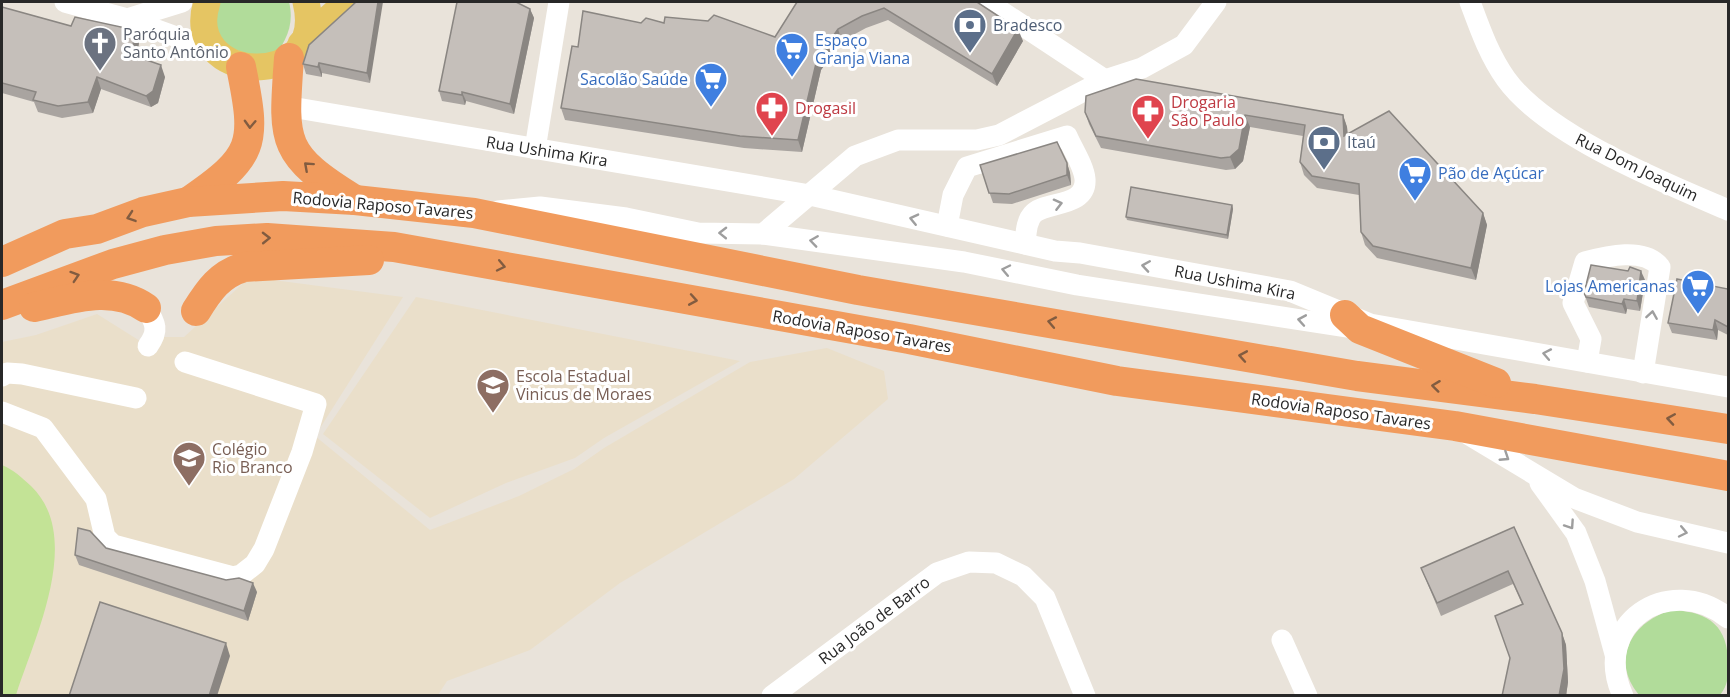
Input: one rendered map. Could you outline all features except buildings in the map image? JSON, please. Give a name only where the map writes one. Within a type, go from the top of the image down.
[{"type":"highway","points":[[295,51],[285,106],[288,138],[296,155],[331,185],[355,200]]},
{"type":"highway","points":[[188,202],[233,168],[242,157],[249,140],[250,114],[229,59]]},
{"type":"highway","name":"Rodovia Raposo Tavares","points":[[2,262],[64,234],[97,229],[143,212],[188,202],[283,196],[355,200],[474,213],[858,290],[1358,376],[1534,399],[1728,429]]},
{"type":"highway","name":"Rodovia Raposo Tavares","points":[[2,305],[113,264],[165,250],[216,241],[267,238],[394,247],[451,255],[909,339],[1117,381],[1455,426],[1728,476]]},
{"type":"highway","points":[[196,310],[218,280],[230,271],[244,267],[451,255]]},
{"type":"highway","points":[[2,314],[98,294],[126,297],[146,308]]},
{"type":"highway","points":[[1352,322],[1534,399]]},
{"type":"main road","points":[[207,2],[204,24],[209,39],[229,59],[263,69],[295,51],[347,2]]},
{"type":"main road","points":[[295,51],[308,28],[306,2]]},
{"type":"street","points":[[64,2],[116,12],[229,59]]},
{"type":"street","points":[[116,12],[182,2]]},
{"type":"street","points":[[535,149],[559,2]]},
{"type":"street","points":[[987,2],[1105,80]]},
{"type":"street","points":[[763,234],[855,156],[898,140],[977,140],[999,135],[1105,80],[1142,69],[1184,45],[1216,2]]},
{"type":"street","name":"Rua Dom Joaquim","points":[[1470,2],[1486,45],[1508,81],[1538,110],[1578,139],[1728,210]]},
{"type":"street","name":"Rua Ushima Kira","points":[[285,106],[810,195],[1025,244],[1290,291],[1352,322],[1728,387]]},
{"type":"street","points":[[947,226],[953,195],[967,167],[1067,136],[1085,179],[1083,189],[1077,197],[1034,213],[1028,222],[1025,244]]},
{"type":"street","points":[[474,213],[540,207],[626,218],[698,233],[763,234],[964,262],[1077,285],[1352,322]]},
{"type":"street","points":[[1587,362],[1591,339],[1573,303],[1585,262],[1629,255],[1654,261],[1660,267],[1643,373]]},
{"type":"street","points":[[146,308],[156,325],[155,337],[148,346]]},
{"type":"street","points":[[2,412],[43,428],[96,499],[105,537],[113,545],[233,577],[241,575],[255,564],[264,549],[302,452],[316,404],[185,362]]},
{"type":"street","points":[[2,376],[7,373],[22,374],[136,398]]},
{"type":"street","points":[[1455,426],[1537,478],[1574,498],[1637,522],[1728,543]]},
{"type":"street","points":[[1537,478],[1576,533],[1595,581],[1615,657],[1617,682],[1623,696]]},
{"type":"street","name":"Rua João de Barro","points":[[772,696],[937,573],[969,562],[996,563],[1023,576],[1045,598],[1085,696]]},
{"type":"street","points":[[1611,696],[1615,657],[1621,637],[1630,621],[1644,609],[1660,601],[1678,598],[1696,600],[1728,617]]},
{"type":"street","points":[[1282,640],[1307,696]]},
{"type":"shaded area","name":"Colégio Rio Branco","points":[[250,277],[403,297],[315,436],[430,530],[519,496],[574,469],[604,448],[750,362],[827,348],[884,371],[888,399],[794,479],[620,583],[530,650],[447,681],[438,695],[2,696],[2,342],[36,335],[97,314],[148,346],[155,337],[184,337]]},
{"type":"shaded area","name":"Escola Estadual Vinicus de Moraes","points":[[416,297],[740,361],[604,438],[575,458],[506,483],[430,518],[323,434]]},
{"type":"green space","points":[[208,2],[289,2],[290,27],[270,63],[221,44]]},
{"type":"green space","points":[[2,465],[14,471],[31,486],[46,507],[54,532],[55,559],[50,588],[43,616],[16,695],[2,695]]},
{"type":"green space","points":[[1673,610],[1686,611],[1707,618],[1720,631],[1725,640],[1728,677],[1720,695],[1639,695],[1630,681],[1626,668],[1626,655],[1630,643],[1647,622]]},
{"type":"place","name":"Bradesco","points":[[970,54]]},
{"type":"place","name":"Paróquia Santo Antônio","points":[[100,72]]},
{"type":"place","name":"Espaço Granja Viana","points":[[792,78]]},
{"type":"place","name":"Sacolão Saúde","points":[[711,108]]},
{"type":"place","name":"Drogasil","points":[[772,137]]},
{"type":"place","name":"Drogaria São Paulo","points":[[1148,140]]},
{"type":"place","name":"Itaú","points":[[1324,171]]},
{"type":"place","name":"Pão de Açúcar","points":[[1415,202]]},
{"type":"place","name":"Lojas Americanas","points":[[1698,315]]},
{"type":"place","name":"Escola Estadual Vinicus de Moraes","points":[[493,414]]},
{"type":"place","name":"Colégio Rio Branco","points":[[189,487]]}]
